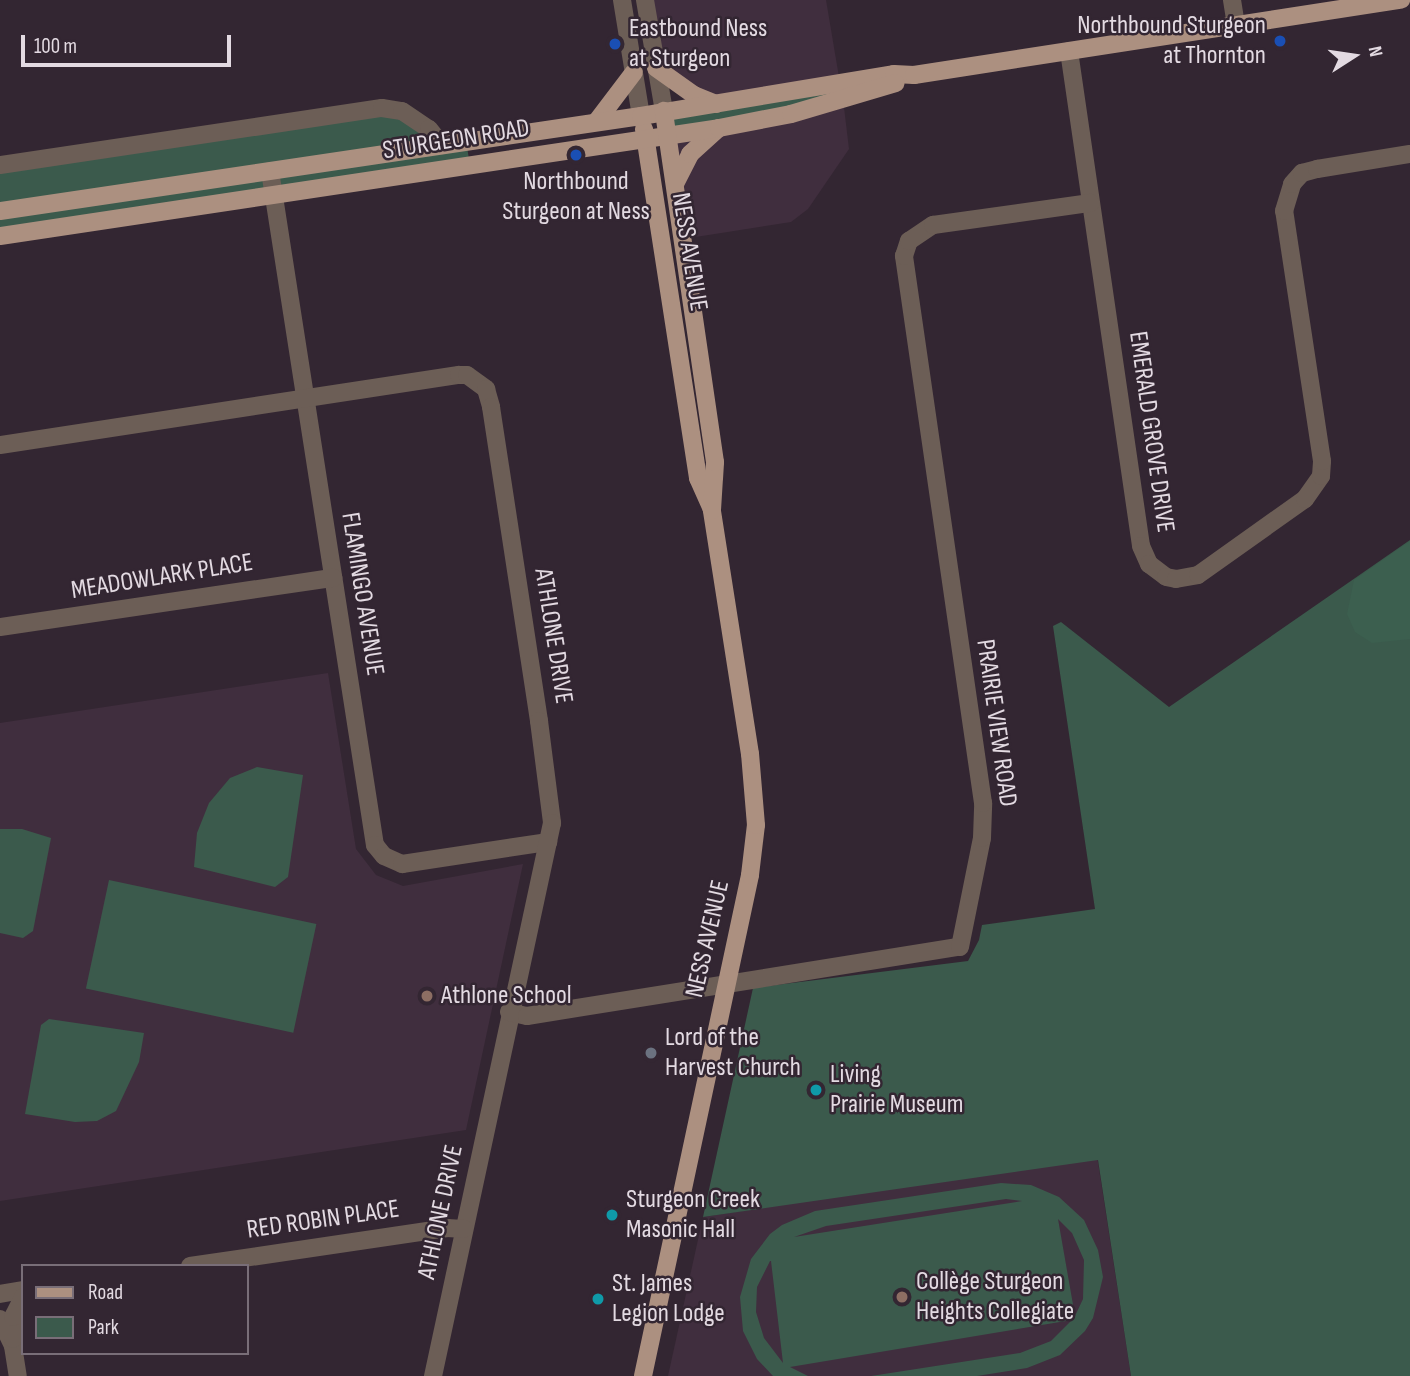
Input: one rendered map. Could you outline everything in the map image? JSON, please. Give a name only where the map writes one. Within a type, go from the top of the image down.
[{"type":"main road","name":"STURGEON ROAD","points":[[0,211],[641,116],[894,74],[914,75],[1401,0]]},
{"type":"main road","points":[[656,68],[694,95],[716,104]]},
{"type":"main road","points":[[597,121],[634,72]]},
{"type":"main road","name":"STURGEON ROAD","points":[[0,236],[719,128],[790,114],[895,84],[914,75]]},
{"type":"main road","name":"NESS AVENUE","points":[[643,1376],[754,848],[756,800],[712,510],[715,461],[664,111]]},
{"type":"main road","name":"NESS AVENUE","points":[[641,116],[698,478],[712,510]]},
{"type":"main road","points":[[675,184],[690,154],[719,128]]},
{"type":"street","name":"NESS AVENUE","points":[[622,0],[641,116]]},
{"type":"street","name":"NESS AVENUE","points":[[645,0],[664,111]]},
{"type":"street","points":[[1231,0],[1236,25]]},
{"type":"street","name":"EMERALD GROVE DRIVE","points":[[1069,51],[1141,546],[1145,558],[1156,571],[1166,577],[1188,578],[1198,575],[1305,499],[1321,476],[1322,461],[1284,211],[1292,184],[1302,173],[1317,169],[1410,154]]},
{"type":"street","name":"STURGEON ROAD","points":[[0,165],[382,108],[402,111],[429,129],[442,145]]},
{"type":"street","name":"FLAMINGO AVENUE","points":[[270,171],[375,845],[384,856],[402,864],[548,842]]},
{"type":"street","name":"PRAIRIE VIEW ROAD","points":[[509,1012],[527,1016],[960,947],[982,838],[983,803],[904,256],[909,241],[933,225],[1090,202]]},
{"type":"street","name":"ATHLONE DRIVE","points":[[0,445],[459,375],[467,375],[486,389],[491,407],[548,781],[552,823],[509,1012],[433,1376]]},
{"type":"street","name":"MEADOWLARK PLACE","points":[[0,628],[333,578]]},
{"type":"street","name":"RED ROBIN PLACE","points":[[204,1264],[447,1228],[464,1229]]},
{"type":"street","points":[[0,1294],[21,1290]]},
{"type":"street","points":[[18,1376],[13,1346],[13,1317],[21,1301]]},
{"type":"street","points":[[0,1319],[13,1346]]},
{"type":"shaded area","points":[[645,0],[826,0],[840,83],[716,104],[656,68]]},
{"type":"shaded area","points":[[843,99],[849,149],[808,209],[791,222],[683,239],[668,134]]},
{"type":"shaded area","points":[[328,673],[356,849],[376,875],[403,886],[523,864],[466,1130],[0,1201],[0,723]]},
{"type":"shaded area","name":"Collège Sturgeon Heights Collegiate","points":[[1097,1156],[1131,1376],[668,1376],[703,1217]]},
{"type":"green space","points":[[895,84],[668,134],[664,111]]},
{"type":"green space","points":[[382,108],[442,145],[466,141],[470,165],[0,236],[0,165]]},
{"type":"green space","name":"Living Prairie Museum","points":[[1410,540],[1410,1376],[1131,1376],[1098,1160],[703,1217],[753,988],[968,961],[979,940],[982,925],[1095,909],[1053,626],[1061,622],[1169,707]]},
{"type":"green space","points":[[1410,541],[1410,639],[1372,643],[1355,632],[1347,614],[1354,580]]},
{"type":"green space","points":[[257,767],[303,775],[288,877],[275,887],[194,867],[197,833],[209,803],[230,778]]},
{"type":"green space","points":[[0,829],[22,829],[51,838],[33,931],[23,938],[0,933]]},
{"type":"green space","points":[[109,880],[316,924],[293,1033],[86,989]]},
{"type":"green space","points":[[49,1019],[144,1033],[139,1062],[116,1111],[97,1121],[75,1122],[25,1114],[41,1025]]},
{"type":"green space","name":"Collège Sturgeon Heights Collegiate","points":[[1001,1183],[1031,1185],[1059,1197],[1084,1220],[1098,1250],[1103,1277],[1093,1318],[1085,1331],[1060,1355],[1027,1368],[977,1376],[871,1376],[1020,1353],[1051,1341],[1072,1320],[790,1367],[808,1376],[773,1376],[757,1359],[743,1331],[740,1297],[751,1259],[770,1234],[782,1225],[815,1211]],"holes":[[[1006,1199],[1022,1201],[794,1237],[826,1226]],[[1058,1219],[1072,1233],[1084,1260],[1083,1299],[1075,1316]],[[771,1261],[783,1363],[764,1338],[756,1312],[757,1287]]]},
{"type":"place","name":"Northbound Sturgeon at Thornton","points":[[1280,41]]},
{"type":"place","name":"Eastbound Ness at Sturgeon","points":[[615,44]]},
{"type":"place","name":"Northbound Sturgeon at Ness","points":[[576,155]]},
{"type":"place","name":"Athlone School","points":[[427,996]]},
{"type":"place","name":"Lord of the Harvest Church","points":[[651,1053]]},
{"type":"place","name":"Living Prairie Museum","points":[[816,1090]]},
{"type":"place","name":"Sturgeon Creek Masonic Hall","points":[[612,1215]]},
{"type":"place","name":"Collège Sturgeon Heights Collegiate","points":[[902,1297]]},
{"type":"place","name":"St. James Legion Lodge","points":[[598,1299]]}]
